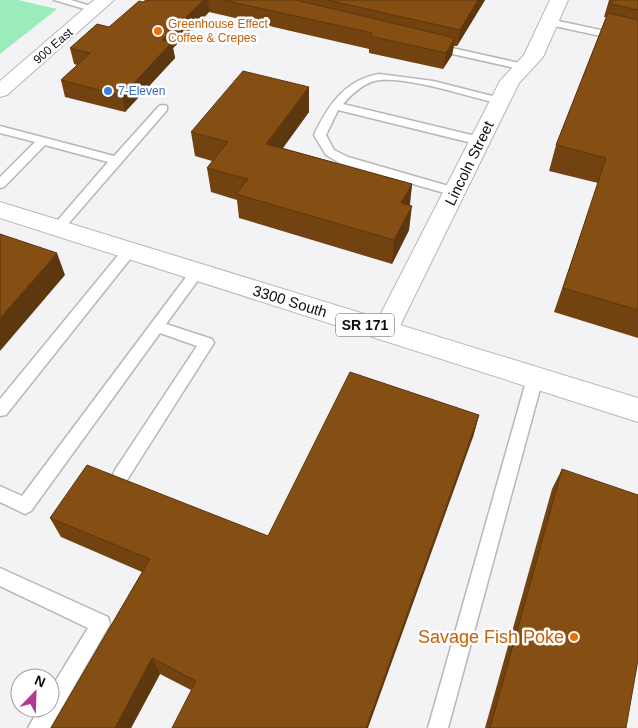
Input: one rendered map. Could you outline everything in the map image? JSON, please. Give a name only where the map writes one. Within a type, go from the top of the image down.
[{"type":"street","name":"Lincoln Street","points":[[385,331],[510,81],[534,57],[559,0]]},
{"type":"street","name":"900 East","points":[[0,92],[100,4]]},
{"type":"street","name":"3300 South","points":[[0,210],[638,410]]},
{"type":"lane","points":[[59,0],[100,4]]},
{"type":"lane","points":[[549,22],[638,41]]},
{"type":"lane","points":[[420,43],[524,67]]},
{"type":"lane","points":[[455,192],[344,160],[330,152],[320,135],[335,106],[350,90],[371,78],[394,78],[500,101]]},
{"type":"lane","points":[[335,106],[480,141]]},
{"type":"lane","points":[[57,228],[162,108]]},
{"type":"lane","points":[[0,129],[117,161]]},
{"type":"lane","points":[[0,184],[43,141]]},
{"type":"lane","points":[[0,410],[129,251]]},
{"type":"lane","points":[[0,494],[25,506],[197,272]]},
{"type":"lane","points":[[121,475],[207,343],[157,327]]},
{"type":"lane","points":[[438,728],[535,378]]},
{"type":"lane","points":[[0,577],[101,624],[38,728]]},
{"type":"green space","points":[[0,0],[18,0],[57,9],[0,54]]},
{"type":"building","points":[[146,0],[204,0],[162,40],[172,42],[122,96],[61,80],[90,53],[70,48],[97,24],[109,27],[139,1],[143,2]]},
{"type":"building","points":[[223,0],[296,0],[455,38],[446,53],[370,36],[372,33]]},
{"type":"building","points":[[327,0],[478,0],[460,30]]},
{"type":"building","points":[[613,0],[638,0],[638,10],[611,4]]},
{"type":"building","points":[[608,13],[638,20],[638,310],[563,288],[606,158],[556,145]]},
{"type":"building","points":[[243,71],[309,87],[266,144],[412,184],[401,203],[412,206],[394,240],[236,194],[248,179],[207,168],[228,142],[191,132]]},
{"type":"building","points":[[0,234],[57,253],[0,318]]},
{"type":"building","points":[[350,372],[479,415],[366,728],[172,728],[196,681],[152,658],[115,728],[51,728],[57,718],[60,718],[60,713],[150,559],[50,518],[87,465],[268,536]]},
{"type":"building","points":[[562,469],[638,495],[638,660],[626,728],[490,728]]},
{"type":"place","name":"Greenhouse Effect Coffee & Crepes","points":[[158,31]]},
{"type":"place","name":"7-Eleven","points":[[108,91]]},
{"type":"place","name":"Savage Fish Poke","points":[[574,637]]}]
